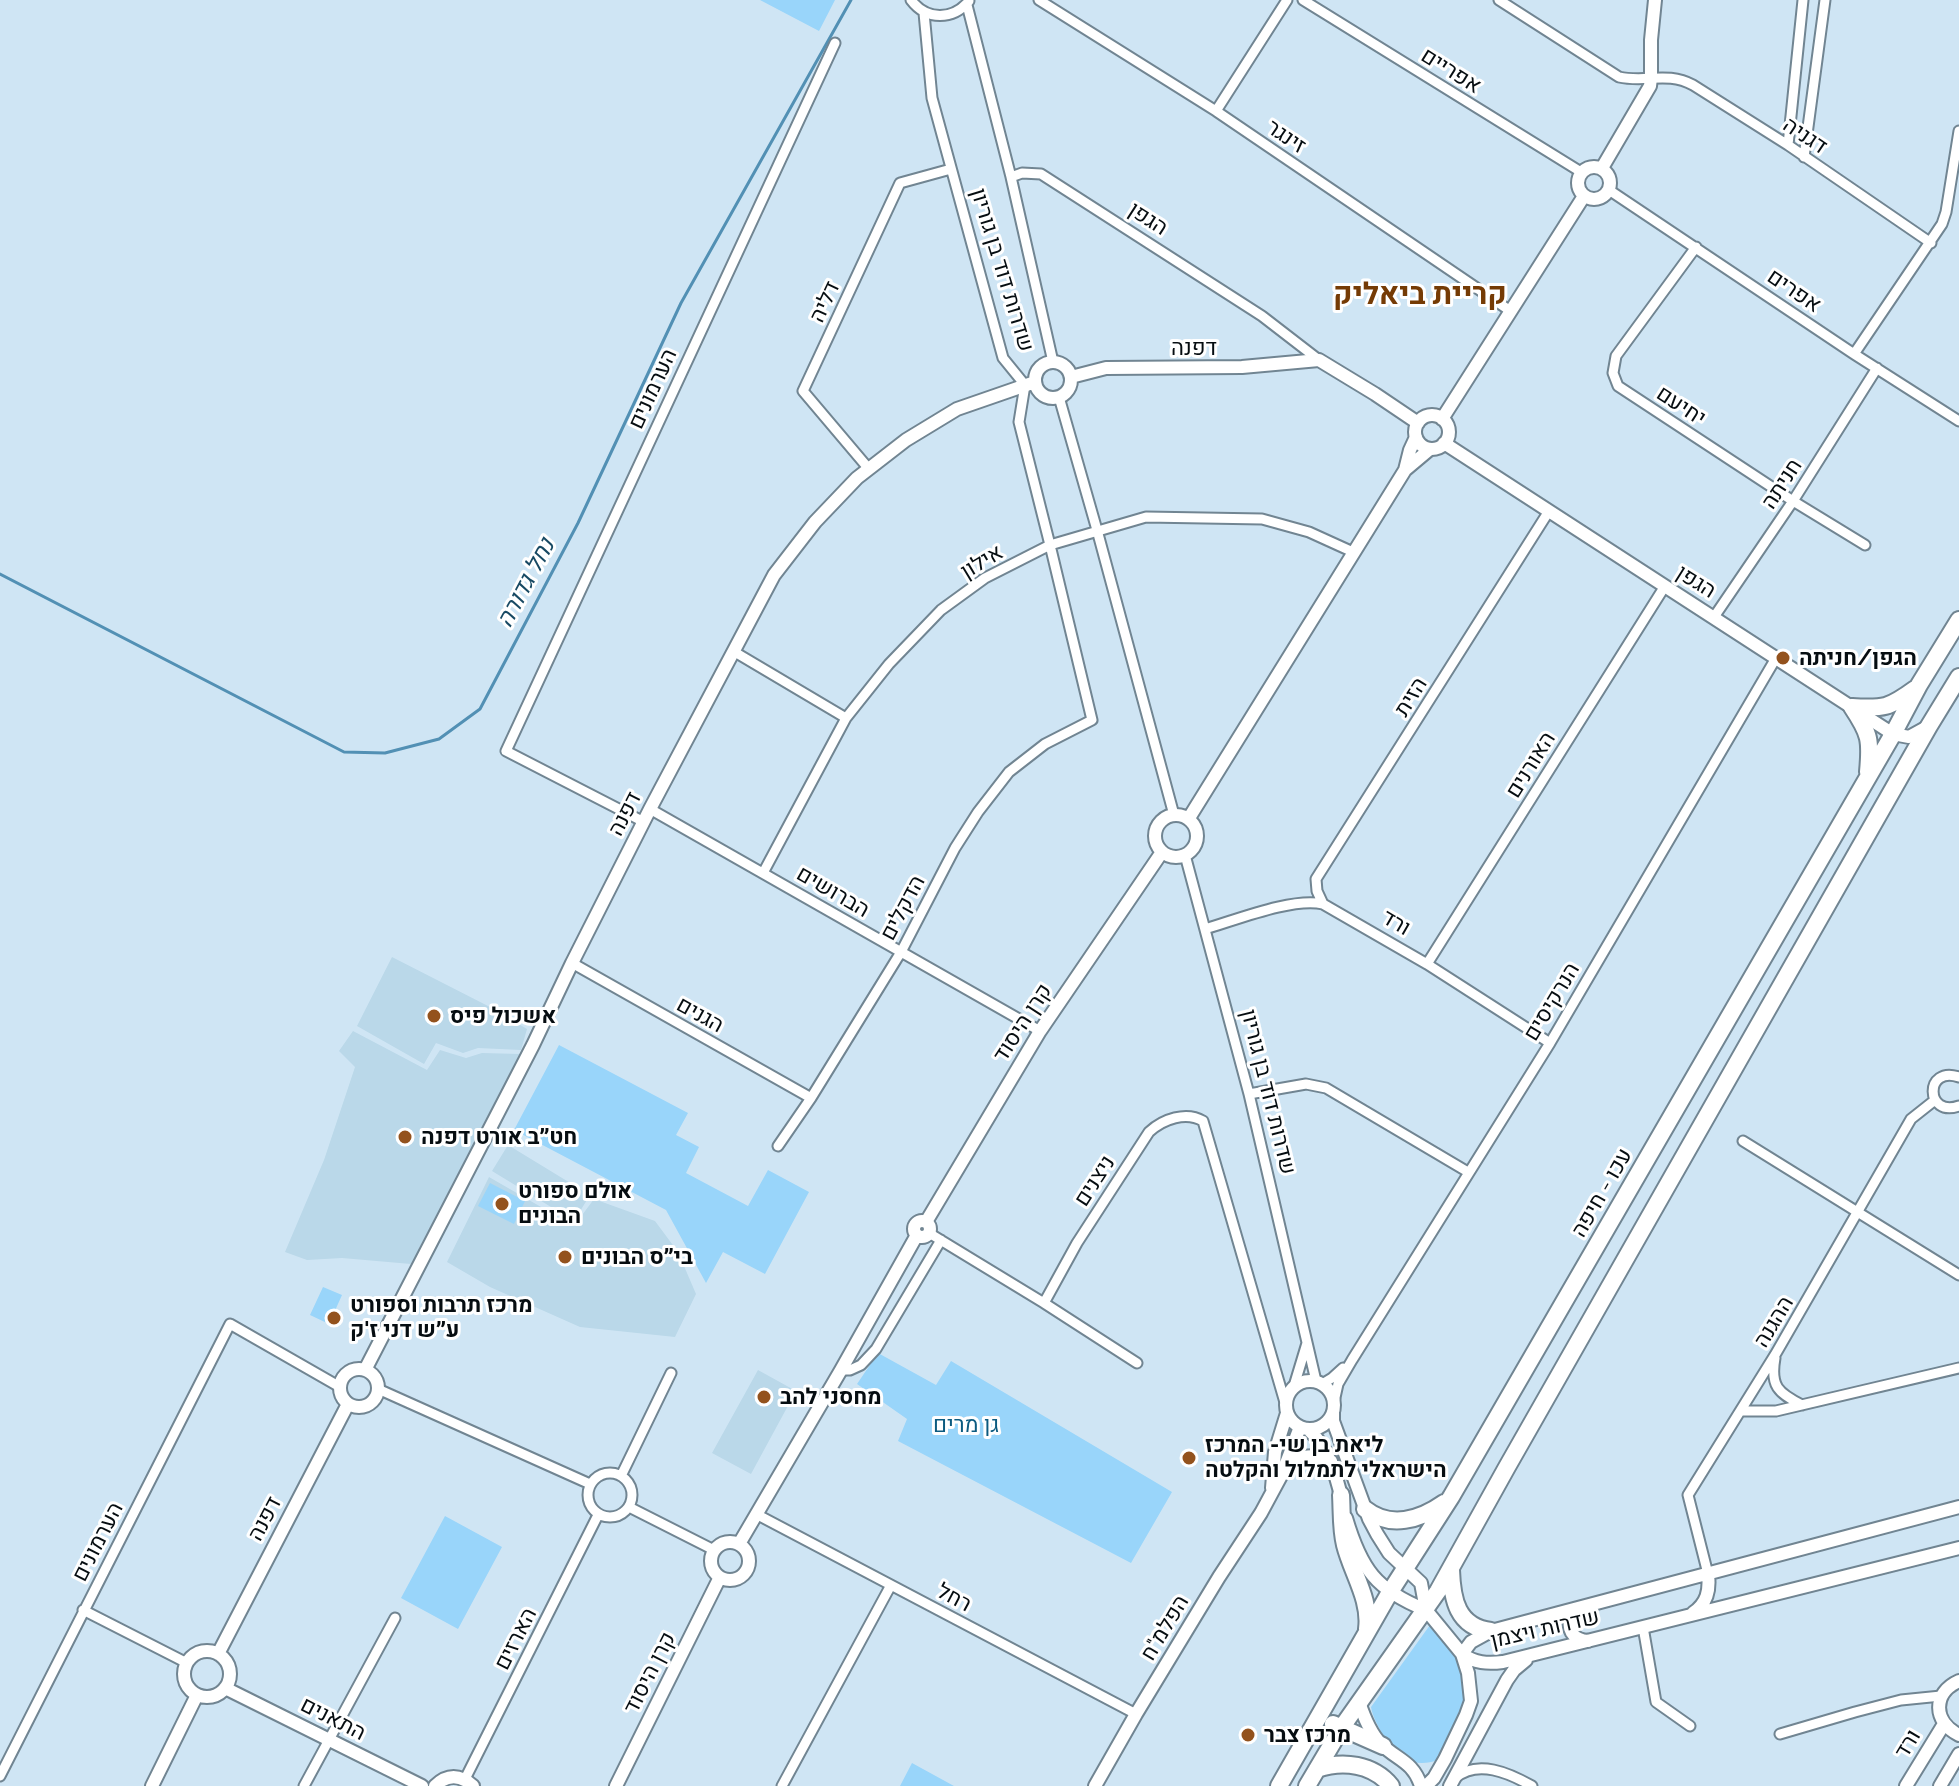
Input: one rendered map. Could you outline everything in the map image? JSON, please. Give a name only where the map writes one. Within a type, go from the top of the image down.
[{"type":"highway","name":"עכו - חיפה","points":[[1279,1786],[1390,1592],[1451,1497],[1959,620]]},
{"type":"highway","points":[[1307,1786],[1342,1727],[1451,1570],[1959,677]]},
{"type":"highway","points":[[1852,707],[1882,709],[1919,685]]},
{"type":"highway","points":[[1852,707],[1865,726],[1870,741],[1868,778]]},
{"type":"highway","points":[[1341,1495],[1345,1546],[1368,1609],[1366,1634]]},
{"type":"highway","points":[[1365,1509],[1385,1519],[1408,1521],[1422,1516],[1451,1497]]},
{"type":"highway","points":[[1451,1570],[1452,1593],[1462,1616],[1473,1626],[1491,1631]]},
{"type":"highway","points":[[1315,1725],[1333,1724],[1383,1746]]},
{"type":"highway","points":[[1317,1769],[1345,1764],[1359,1767],[1381,1775],[1391,1786]]},
{"type":"street","points":[[911,0],[924,13],[936,16],[958,12],[969,2]]},
{"type":"street","name":"זינגר","points":[[1039,0],[1216,111],[1509,310]]},
{"type":"street","points":[[1216,111],[1287,0]]},
{"type":"street","name":"אפריים","points":[[1303,0],[1581,172]]},
{"type":"street","name":"דגניה","points":[[1499,0],[1619,77],[1682,79],[1788,145],[1931,243]]},
{"type":"street","points":[[1602,168],[1645,96],[1651,78],[1655,0]]},
{"type":"street","points":[[1788,145],[1803,0]]},
{"type":"street","points":[[1804,157],[1825,0]]},
{"type":"street","name":"שדרות דוד בן גוריון","points":[[969,2],[1053,362]]},
{"type":"street","name":"שדרות דוד בן גוריון","points":[[924,13],[932,98],[1003,358],[1030,384],[1019,422],[1092,720]]},
{"type":"street","name":"הערמונים","points":[[644,822],[506,751],[835,43]]},
{"type":"street","points":[[1854,354],[1942,224],[1959,131]]},
{"type":"street","points":[[1591,167],[1602,168],[1611,180],[1609,190],[1598,199],[1584,196],[1578,187],[1581,172],[1591,167]]},
{"type":"street","name":"דליה","points":[[869,469],[803,391],[900,183],[951,169]]},
{"type":"street","name":"הגפן","points":[[1011,177],[1022,173],[1041,174],[1262,316],[1319,360],[1375,394],[1417,430]]},
{"type":"street","name":"אפרים","points":[[1609,190],[1959,421]]},
{"type":"street","points":[[1442,419],[1584,196]]},
{"type":"street","name":"יחיעם","points":[[1696,247],[1616,356],[1613,373],[1618,386],[1865,545]]},
{"type":"street","name":"דפנה","points":[[1071,377],[1106,368],[1242,367],[1319,360]]},
{"type":"street","points":[[1053,362],[1067,368],[1071,377],[1070,387],[1059,397],[1045,396],[1030,384],[1041,367],[1053,362]]},
{"type":"street","name":"חניתה","points":[[1714,617],[1793,501],[1877,368]]},
{"type":"street","name":"דפנה","points":[[365,1370],[533,1045],[650,809],[774,575],[815,522],[857,478],[906,440],[957,409],[1030,384]]},
{"type":"street","points":[[1059,397],[1174,815]]},
{"type":"street","points":[[1189,818],[1405,470],[1430,449],[1444,443],[1449,433],[1446,422],[1437,416],[1426,416],[1417,430],[1405,470]]},
{"type":"street","points":[[1417,430],[1421,444],[1430,449]]},
{"type":"street","name":"הגפן","points":[[1444,443],[1893,734]]},
{"type":"street","name":"הזית","points":[[1323,904],[1316,879],[1549,511]]},
{"type":"street","name":"אילון","points":[[763,873],[846,718],[889,664],[941,610],[985,578],[1050,545],[1146,517],[1262,519],[1309,532],[1353,552]]},
{"type":"street","name":"האורנים","points":[[1427,964],[1665,586]]},
{"type":"street","points":[[733,651],[846,718]]},
{"type":"street","name":"הנרקיסים","points":[[1333,1407],[1338,1384],[1352,1360],[1550,1043],[1776,658]]},
{"type":"street","name":"הדקלים","points":[[778,1146],[901,952],[955,848],[978,812],[1009,772],[1045,744],[1092,720]]},
{"type":"street","points":[[1893,734],[1909,737],[1929,726]]},
{"type":"street","name":"הברושים","points":[[650,809],[1040,1031]]},
{"type":"street","points":[[1174,815],[1189,818],[1197,828],[1197,841],[1191,852],[1178,857],[1162,852],[1155,841],[1157,827],[1167,817],[1174,815]]},
{"type":"street","name":"קרן היסוד","points":[[739,1544],[1040,1031],[1162,852]]},
{"type":"street","name":"שדרות דוד בן גוריון","points":[[1185,855],[1249,1094],[1319,1382]]},
{"type":"street","points":[[1205,929],[1290,904],[1323,904]]},
{"type":"street","name":"ורד","points":[[1323,904],[1427,964],[1550,1043]]},
{"type":"street","name":"הגנים","points":[[572,963],[811,1098]]},
{"type":"street","name":"ההגנה","points":[[1708,1574],[1688,1495],[1775,1355],[1911,1119],[1935,1100],[1933,1089],[1938,1079],[1949,1074],[1959,1077]]},
{"type":"street","points":[[1249,1094],[1306,1084],[1326,1088],[1468,1172]]},
{"type":"street","points":[[1935,1100],[1944,1108],[1959,1106]]},
{"type":"street","name":"ניצנים","points":[[1044,1303],[1077,1243],[1149,1132],[1157,1124],[1194,1116],[1203,1121],[1286,1410]]},
{"type":"street","points":[[1743,1141],[1959,1275]]},
{"type":"street","points":[[924,1230],[1137,1363]]},
{"type":"street","points":[[841,1370],[861,1365],[876,1349],[941,1240]]},
{"type":"street","name":"הערמונים","points":[[0,1776],[230,1324],[340,1387]]},
{"type":"street","name":"שדרות דוד בן גוריון","points":[[1294,1386],[1307,1340]]},
{"type":"street","points":[[1775,1355],[1774,1381],[1781,1394],[1802,1405]]},
{"type":"street","name":"הנרקיסים","points":[[1319,1382],[1332,1378],[1352,1360]]},
{"type":"street","points":[[1741,1411],[1776,1411],[1959,1368]]},
{"type":"street","points":[[354,1369],[365,1370],[375,1377],[378,1389],[373,1401],[361,1407],[348,1404],[341,1394],[341,1381],[354,1369]]},
{"type":"street","points":[[621,1476],[671,1373]]},
{"type":"street","points":[[1359,1702],[1370,1728],[1383,1746],[1411,1767],[1424,1786],[1434,1778],[1466,1715],[1471,1701],[1468,1673],[1462,1654],[1426,1610],[1421,1583],[1383,1544],[1365,1509],[1333,1421],[1328,1388],[1308,1380],[1294,1386],[1287,1399],[1286,1410],[1290,1418],[1320,1440],[1331,1462],[1353,1540],[1366,1566],[1379,1584],[1407,1603],[1426,1610]]},
{"type":"street","points":[[378,1389],[590,1484]]},
{"type":"street","name":"דפנה","points":[[218,1654],[348,1404]]},
{"type":"street","points":[[1304,1428],[1327,1422],[1333,1407]]},
{"type":"street","name":"הפלמ\"ח","points":[[1272,1492],[1275,1452],[1286,1410]]},
{"type":"street","name":"הפלמ\"ח","points":[[1095,1786],[1219,1577],[1261,1513],[1304,1428]]},
{"type":"street","points":[[1286,1466],[1301,1456],[1310,1455],[1331,1462]]},
{"type":"street","points":[[605,1473],[621,1476],[632,1492],[629,1507],[614,1518],[598,1515],[587,1499],[590,1484],[605,1473]]},
{"type":"street","points":[[629,1507],[714,1550]]},
{"type":"street","name":"שדרות ויצמן","points":[[1959,1507],[1491,1631],[1471,1642],[1462,1654],[1482,1663],[1503,1662],[1959,1548]]},
{"type":"street","name":"רחל","points":[[756,1514],[1136,1714]]},
{"type":"street","name":"הארזים","points":[[469,1782],[598,1515]]},
{"type":"street","points":[[728,1541],[739,1544],[748,1552],[747,1570],[732,1580],[720,1577],[712,1568],[714,1550],[728,1541]]},
{"type":"street","points":[[1690,1615],[1707,1598],[1708,1574]]},
{"type":"street","name":"קרן היסוד","points":[[616,1786],[720,1577]]},
{"type":"street","points":[[782,1786],[891,1585]]},
{"type":"street","points":[[1579,1608],[1570,1618],[1569,1628],[1578,1640],[1589,1641]]},
{"type":"street","points":[[83,1610],[187,1663]]},
{"type":"street","points":[[304,1786],[395,1618]]},
{"type":"street","points":[[1643,1627],[1656,1702],[1690,1726]]},
{"type":"street","points":[[204,1651],[218,1654],[224,1658],[230,1673],[225,1688],[215,1695],[197,1695],[186,1684],[184,1670],[187,1663],[191,1657],[204,1651]]},
{"type":"street","points":[[1451,1783],[1507,1680],[1514,1670],[1534,1655]]},
{"type":"street","points":[[1959,1681],[1947,1688],[1939,1706],[1944,1724],[1959,1735]]},
{"type":"street","name":"התאנים","points":[[225,1688],[422,1786]]},
{"type":"street","points":[[152,1786],[197,1695]]},
{"type":"street","points":[[1780,1734],[1901,1700],[1941,1696]]},
{"type":"street","name":"ורד","points":[[1906,1786],[1944,1724]]},
{"type":"street","points":[[1940,1786],[1959,1754]]},
{"type":"street","points":[[1411,1767],[1430,1767],[1445,1759]]},
{"type":"street","points":[[1451,1783],[1466,1771],[1488,1769],[1532,1786]]},
{"type":"street","points":[[435,1786],[442,1779],[457,1776],[469,1782]]},
{"type":"shaded area","name":"אשכול פיס","points":[[392,957],[527,1029],[521,1050],[478,1048],[463,1053],[436,1043],[424,1064],[357,1026]]},
{"type":"shaded area","name":"חט״ב אורט דפנה","points":[[353,1031],[427,1070],[440,1050],[466,1058],[482,1053],[520,1054],[411,1264],[342,1258],[307,1260],[285,1252],[324,1160],[355,1067],[339,1051]]},
{"type":"shaded area","points":[[508,1145],[590,1195],[574,1221],[492,1171]]},
{"type":"shaded area","name":"בי״ס הבונים","points":[[489,1177],[574,1226],[594,1199],[655,1221],[678,1252],[696,1294],[675,1337],[580,1327],[490,1287],[447,1262]]},
{"type":"shaded area","points":[[758,1370],[796,1391],[751,1474],[712,1453]]},
{"type":"green space","points":[[760,0],[835,0],[819,31]]},
{"type":"green space","points":[[559,1045],[688,1113],[676,1135],[699,1147],[686,1173],[748,1206],[768,1170],[809,1192],[765,1274],[723,1252],[706,1283],[666,1210],[514,1130]]},
{"type":"green space","name":"אולם ספורט הבונים","points":[[490,1183],[525,1201],[514,1224],[478,1206]]},
{"type":"green space","points":[[323,1287],[342,1295],[329,1324],[310,1315]]},
{"type":"green space","name":"גן מרים","points":[[878,1353],[936,1385],[951,1361],[1172,1492],[1131,1563],[898,1441],[907,1419],[857,1384]]},
{"type":"green space","points":[[445,1516],[502,1547],[458,1629],[401,1598]]},
{"type":"green space","points":[[1430,1625],[1462,1670],[1467,1701],[1438,1760],[1419,1763],[1406,1759],[1392,1747],[1371,1707]]},
{"type":"green space","points":[[912,1763],[954,1786],[900,1786]]},
{"type":"waterway","name":"נחל גדורה","points":[[0,574],[344,752],[385,753],[439,739],[480,709],[578,523],[681,303],[851,0]]},
{"type":"place","name":"הגפן/חניתה","points":[[1783,658]]},
{"type":"place","name":"אשכול פיס","points":[[434,1016]]},
{"type":"place","name":"חט״ב אורט דפנה","points":[[405,1137]]},
{"type":"place","name":"אולם ספורט הבונים","points":[[502,1204]]},
{"type":"place","name":"בי״ס הבונים","points":[[565,1257]]},
{"type":"place","name":"מרכז תרבות וספורט ע״ש דני ז'ק","points":[[334,1318]]},
{"type":"place","name":"מחסני להב","points":[[764,1397]]},
{"type":"place","name":"ליאת בן שי- המרכז הישראלי לתמלול והקלטה","points":[[1189,1458]]},
{"type":"place","name":"מרכז צבר","points":[[1248,1735]]},
{"type":"district","name":"קריית ביאליק","points":[[1420,295]]}]
